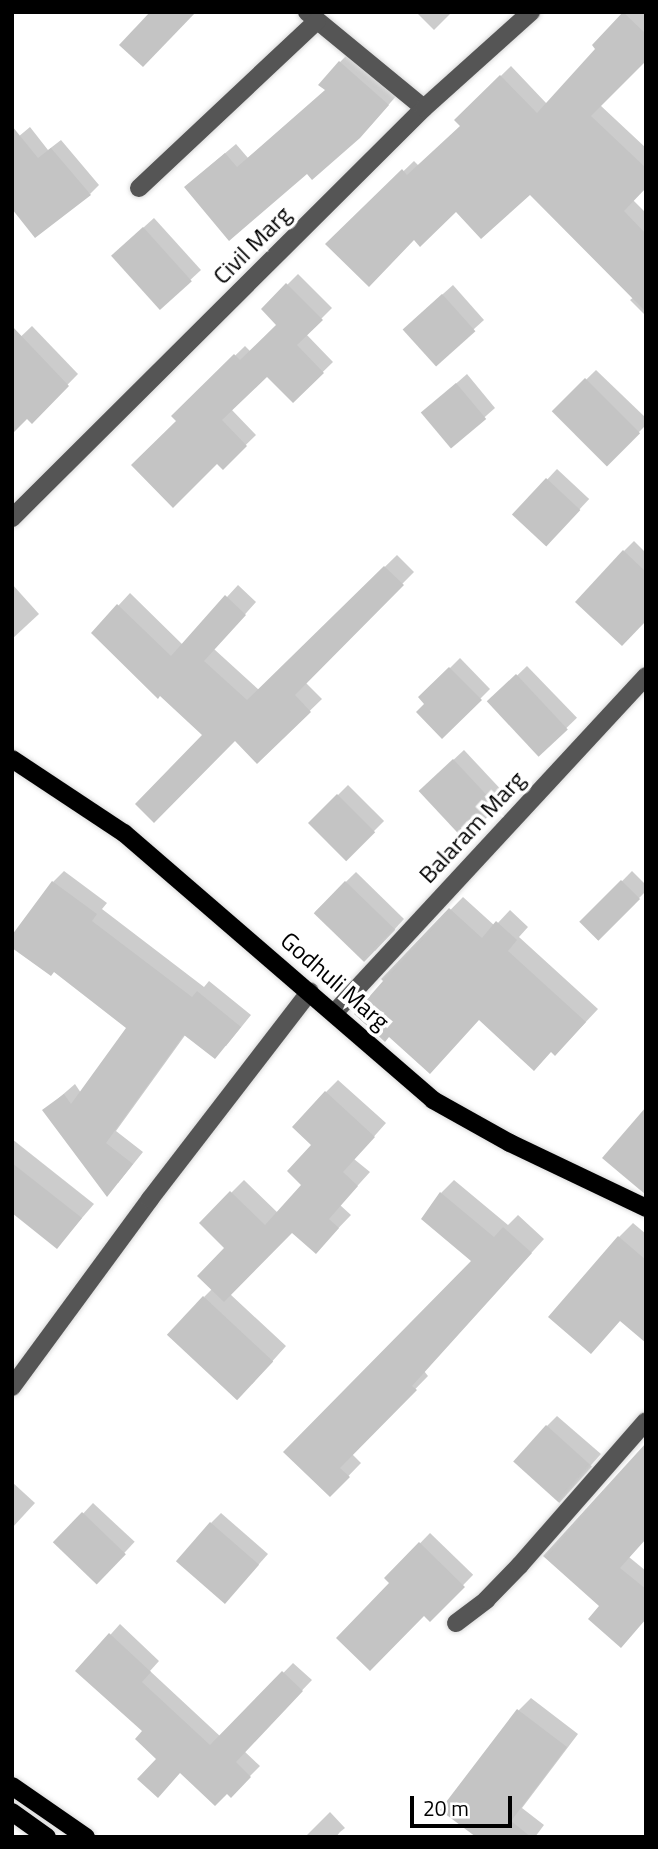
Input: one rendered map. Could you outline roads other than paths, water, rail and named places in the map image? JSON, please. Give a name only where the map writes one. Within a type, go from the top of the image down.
[{"type":"main road","name":"Godhuli Marg","points":[[12,760],[124,833],[335,1012],[433,1100],[510,1143],[646,1208]]},
{"type":"main road","points":[[12,1786],[86,1837]]},
{"type":"main road","points":[[12,1812],[47,1837]]},
{"type":"street","name":"Civil Marg","points":[[12,518],[424,108],[531,12]]},
{"type":"street","points":[[139,188],[312,17],[424,108]]},
{"type":"street","name":"Balaram Marg","points":[[335,1012],[646,676]]},
{"type":"street","points":[[12,1387],[150,1199],[310,991]]},
{"type":"street","points":[[456,1623],[486,1600],[520,1565],[646,1421]]}]
